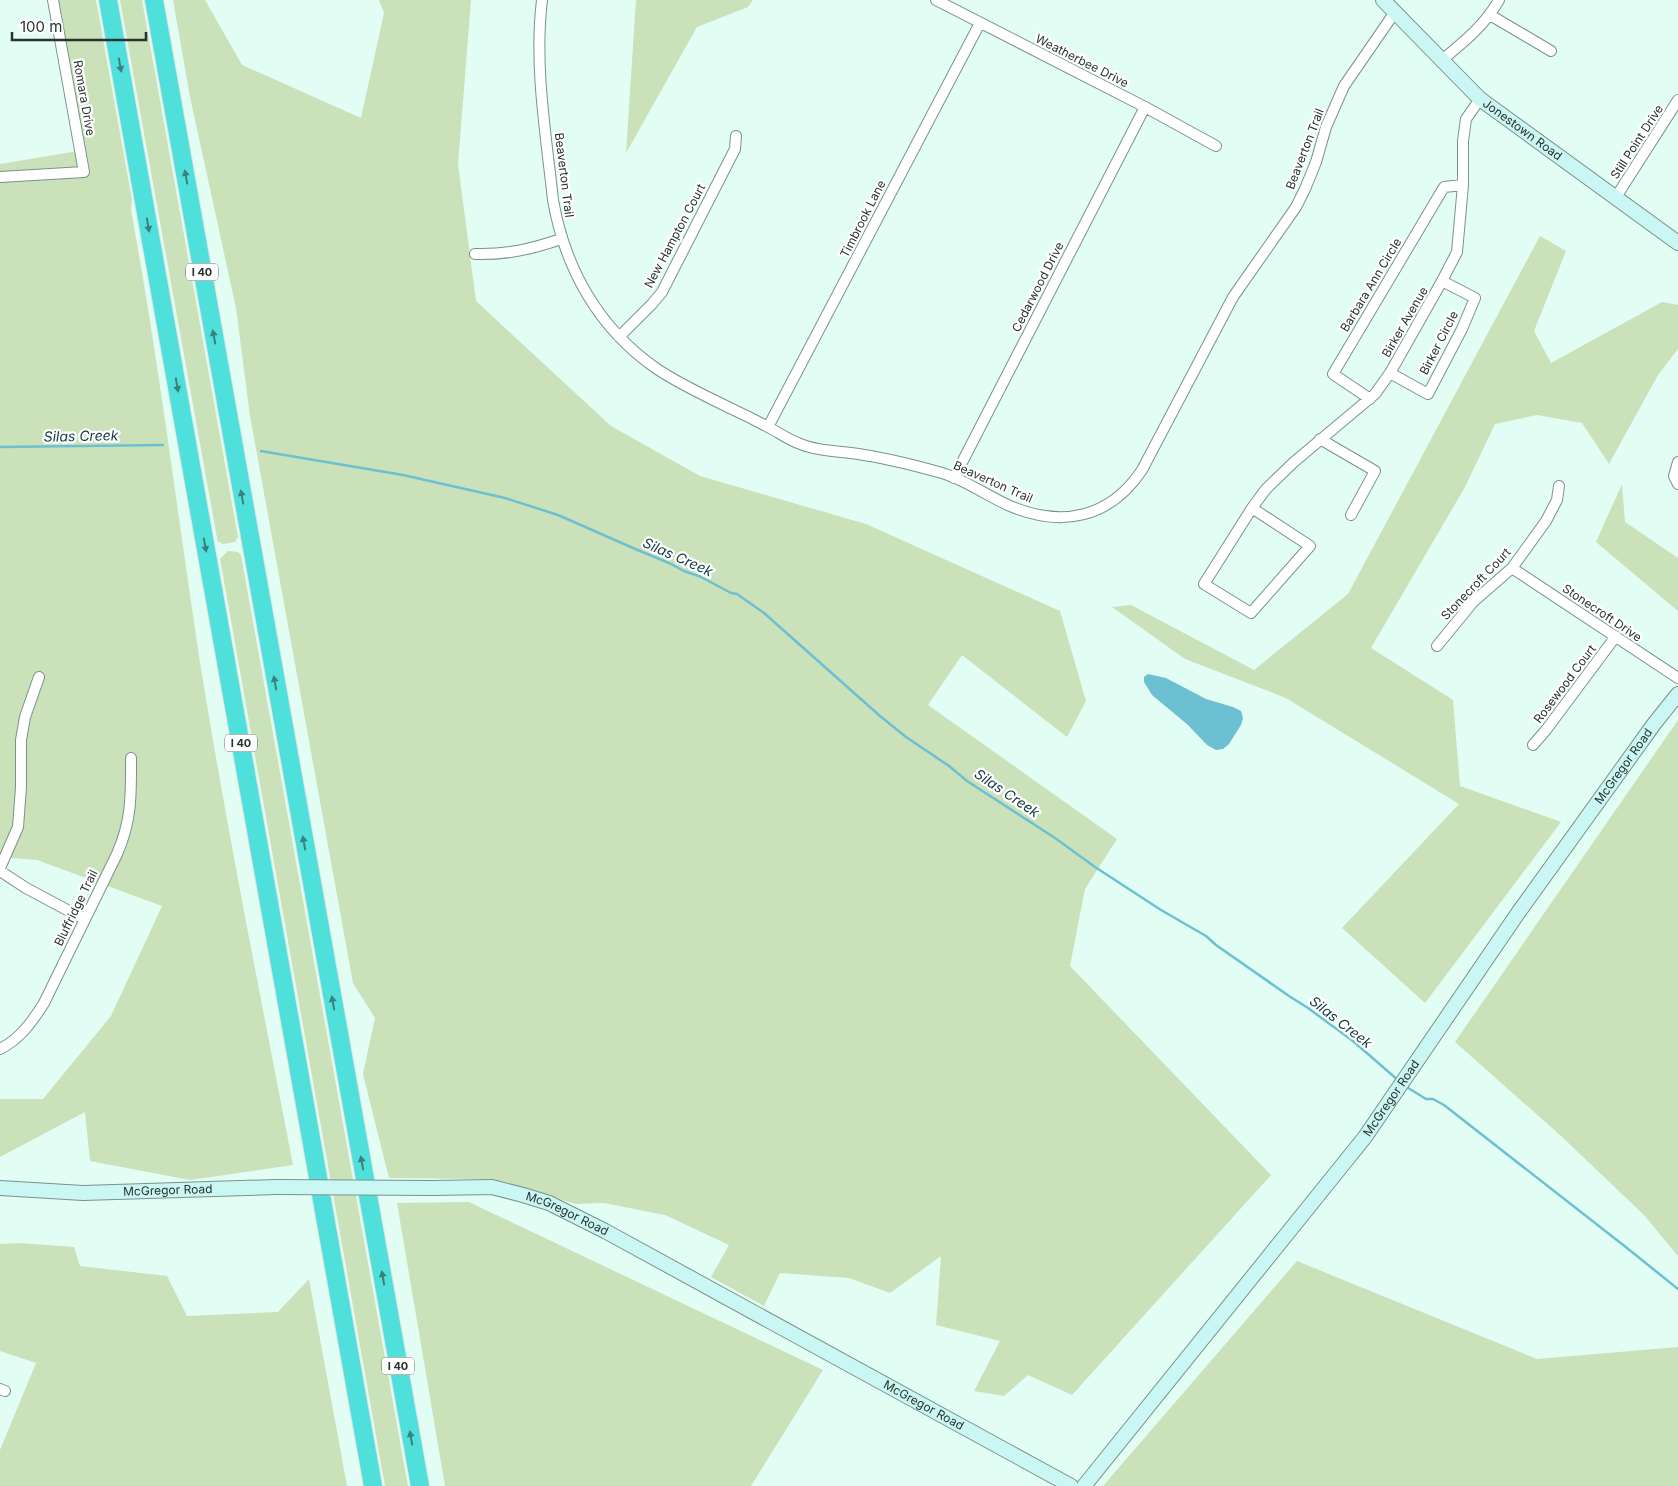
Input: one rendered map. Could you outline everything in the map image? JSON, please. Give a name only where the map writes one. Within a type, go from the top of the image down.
[{"type":"highway","name":"I 40","points":[[108,0],[373,1486]]},
{"type":"highway","name":"I 40","points":[[154,0],[420,1486]]},
{"type":"street","name":"Romara Drive","points":[[0,177],[84,172],[53,0]]},
{"type":"street","name":"Beaverton Trail","points":[[542,0],[539,38],[540,68],[553,200],[561,239],[589,300],[619,337],[640,357],[676,380],[798,444],[864,455],[942,473],[1010,506],[1029,513],[1062,518],[1086,514],[1101,508],[1125,492],[1142,470],[1233,297],[1296,207],[1316,162],[1326,127],[1344,86],[1395,12]]},
{"type":"street","name":"Weatherbee Drive","points":[[936,0],[1216,146]]},
{"type":"street","name":"Jonestown Road","points":[[1383,0],[1480,98],[1678,243]]},
{"type":"street","points":[[1442,60],[1475,33],[1490,15],[1499,0]]},
{"type":"street","points":[[1490,15],[1551,51]]},
{"type":"street","name":"Timbrook Lane","points":[[768,427],[980,23]]},
{"type":"street","name":"Birker Avenue","points":[[1252,508],[1310,546],[1251,613],[1204,584],[1252,508],[1266,489],[1320,439],[1370,399],[1390,373],[1457,252],[1463,185],[1463,141],[1466,120],[1480,98]]},
{"type":"street","name":"Still Point Drive","points":[[1616,197],[1678,100]]},
{"type":"street","name":"Cedarwood Drive","points":[[954,478],[1145,108]]},
{"type":"street","name":"New Hampton Court","points":[[619,337],[662,292],[735,149],[736,136]]},
{"type":"street","name":"Barbara Ann Circle","points":[[1370,399],[1333,374],[1444,187],[1463,185]]},
{"type":"street","points":[[475,254],[510,253],[530,250],[561,239]]},
{"type":"street","name":"Birker Circle","points":[[1390,373],[1428,394],[1462,328],[1475,298],[1442,281]]},
{"type":"street","points":[[1320,439],[1375,472],[1351,515]]},
{"type":"street","points":[[1678,462],[1674,476],[1678,484]]},
{"type":"street","name":"Stonecroft Court","points":[[1436,646],[1473,602],[1512,568],[1546,521],[1557,500],[1559,486]]},
{"type":"street","name":"Stonecroft Drive","points":[[1512,568],[1678,678]]},
{"type":"street","name":"Rosewood Court","points":[[1533,745],[1616,636]]},
{"type":"street","points":[[38,678],[25,717],[21,740],[21,787],[18,827],[0,870],[26,888],[84,919]]},
{"type":"street","name":"McGregor Road","points":[[1084,1486],[1365,1137],[1518,913],[1654,724],[1678,694]]},
{"type":"street","name":"Bluffridge Trail","points":[[0,1049],[18,1037],[33,1021],[51,989],[125,834],[130,810],[131,758]]},
{"type":"street","name":"McGregor Road","points":[[0,1188],[83,1192],[276,1187],[492,1187],[523,1195],[549,1203],[605,1231],[1062,1484]]},
{"type":"green space","points":[[59,0],[96,0],[132,200],[131,210],[150,323],[210,725],[293,1165],[190,1180],[90,1161],[85,1112],[0,1157],[0,1099],[43,1099],[111,1016],[162,906],[37,860],[0,857],[0,164],[84,150]]},
{"type":"green space","points":[[120,0],[142,0],[238,537],[235,542],[223,544],[217,541]]},
{"type":"green space","points":[[173,0],[205,0],[242,65],[361,118],[384,13],[379,0],[471,0],[458,164],[476,301],[611,426],[700,476],[866,524],[1060,611],[1086,701],[1067,737],[962,655],[928,705],[1117,839],[1085,889],[1070,966],[1271,1175],[1072,1395],[1028,1375],[1004,1396],[974,1391],[1000,1341],[936,1325],[941,1256],[890,1293],[849,1278],[780,1273],[764,1306],[711,1277],[729,1245],[665,1215],[604,1203],[575,1204],[506,1182],[479,1179],[389,1178],[363,1074],[375,1018],[353,983],[250,416],[236,308],[190,97]]},
{"type":"green space","points":[[636,0],[753,0],[748,7],[697,27],[626,153]]},
{"type":"green space","points":[[1540,236],[1566,251],[1534,331],[1551,363],[1662,302],[1678,305],[1678,349],[1658,375],[1609,464],[1582,423],[1537,415],[1495,424],[1465,487],[1371,648],[1453,700],[1460,786],[1561,822],[1425,1003],[1342,928],[1459,804],[1286,698],[1185,659],[1112,607],[1131,605],[1254,670],[1348,594]]},
{"type":"green space","points":[[1622,484],[1625,522],[1678,558],[1678,611],[1596,542]]},
{"type":"green space","points":[[228,551],[238,552],[241,555],[408,1486],[385,1486],[220,559]]},
{"type":"green space","points":[[1678,720],[1678,1256],[1644,1215],[1560,1135],[1455,1042]]},
{"type":"green space","points":[[469,1202],[823,1370],[751,1486],[445,1486],[397,1203]]},
{"type":"green space","points":[[19,1243],[74,1247],[80,1266],[167,1276],[187,1316],[278,1312],[309,1279],[347,1486],[0,1486],[0,1450],[36,1363],[0,1351],[0,1244]]},
{"type":"green space","points":[[1297,1261],[1537,1359],[1678,1347],[1678,1486],[1103,1486]]},
{"type":"water","points":[[1148,674],[1166,678],[1206,699],[1241,711],[1243,718],[1241,725],[1229,744],[1223,749],[1216,750],[1207,745],[1188,725],[1152,695],[1144,682],[1144,677]]},
{"type":"waterway","name":"Silas Creek","points":[[0,447],[163,445]]},
{"type":"waterway","name":"Silas Creek","points":[[261,451],[403,475],[505,498],[558,515],[701,577],[731,593],[737,594],[764,613],[906,737],[949,766],[967,781],[1055,838],[1095,867],[1161,910],[1206,936],[1216,945],[1353,1041],[1399,1081]]},
{"type":"waterway","name":"Silas Creek","points":[[1405,1086],[1426,1099],[1433,1099],[1444,1105],[1678,1289]]}]
